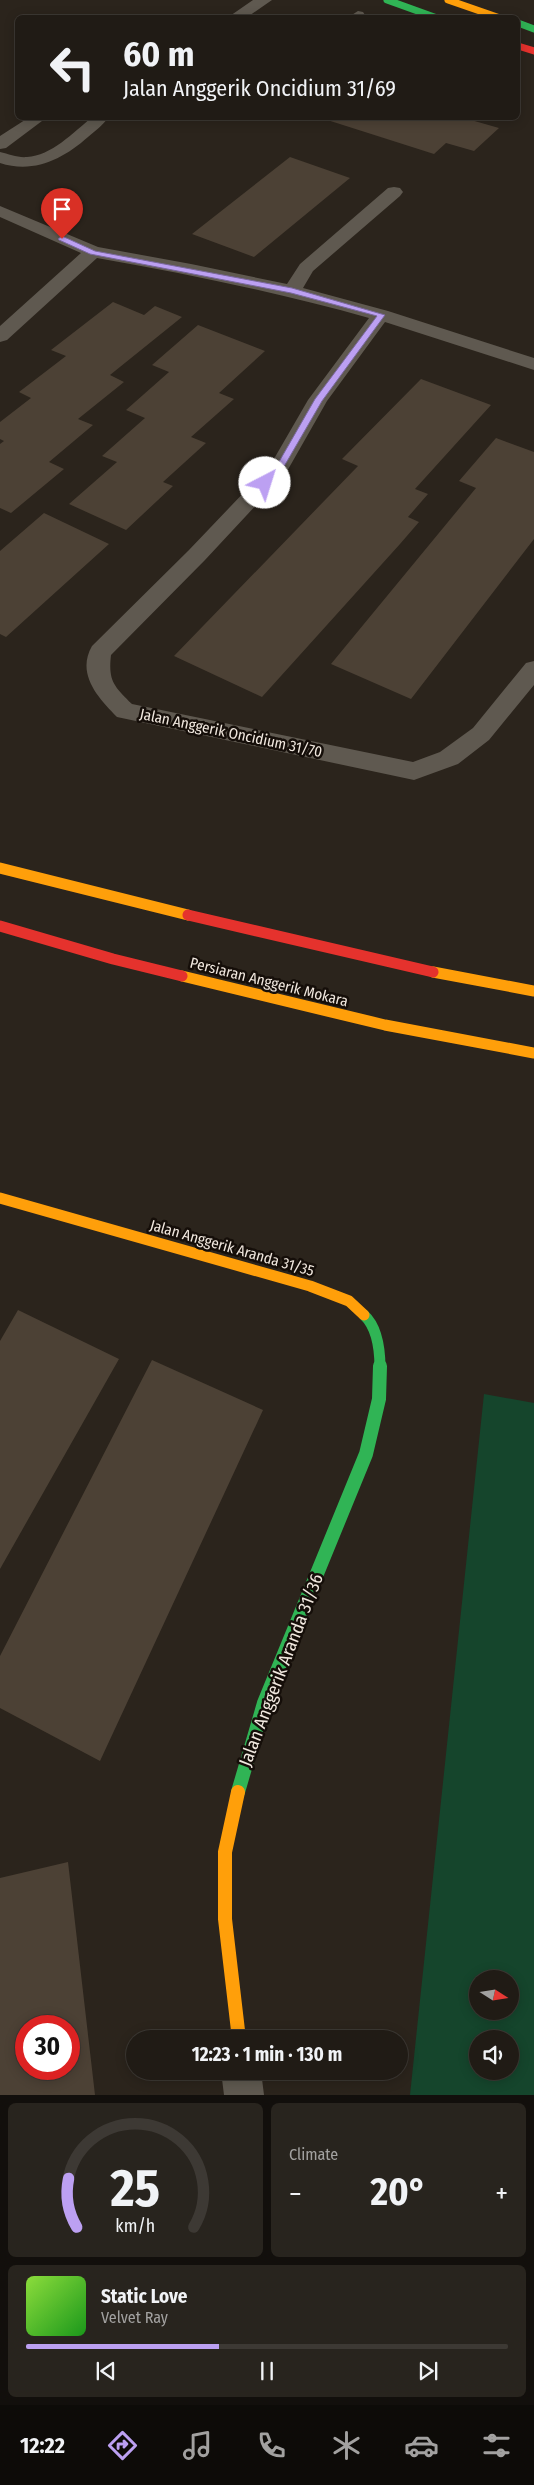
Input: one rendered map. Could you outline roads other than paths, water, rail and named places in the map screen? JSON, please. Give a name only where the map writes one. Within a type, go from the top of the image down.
[{"type":"street","points":[[239,15],[264,0]]},
{"type":"street","points":[[387,0],[429,15]]},
{"type":"street","points":[[448,0],[491,15]]},
{"type":"street","points":[[520,24],[534,29]]},
{"type":"street","points":[[520,47],[534,51]]},
{"type":"street","points":[[0,144],[35,120]]},
{"type":"street","points":[[0,157],[9,161],[36,163],[62,151],[98,120]]},
{"type":"street","points":[[292,291],[306,268],[394,192]]},
{"type":"street","points":[[0,211],[93,252],[292,291],[382,315],[534,364]]},
{"type":"street","points":[[0,336],[93,252]]},
{"type":"street","name":"Jalan Anggerik Oncidium 31/70","points":[[382,315],[318,400],[279,468],[197,556],[100,652],[97,674],[110,696],[126,711],[414,771],[449,758],[481,734],[534,669]]},
{"type":"street","points":[[0,868],[95,894],[399,966],[534,991]]},
{"type":"street","name":"Persiaran Anggerik Mokara","points":[[0,926],[113,959],[385,1025],[534,1053]]},
{"type":"street","name":"Jalan Anggerik Aranda 31/35","points":[[0,1198],[310,1286],[350,1301],[371,1321],[380,1353],[379,1399]]},
{"type":"street","name":"Jalan Anggerik Aranda 31/36","points":[[237,2030],[225,1919],[225,1872],[226,1852],[240,1781],[264,1703],[366,1454],[379,1399]]},
{"type":"street","points":[[242,2080],[244,2095]]}]
